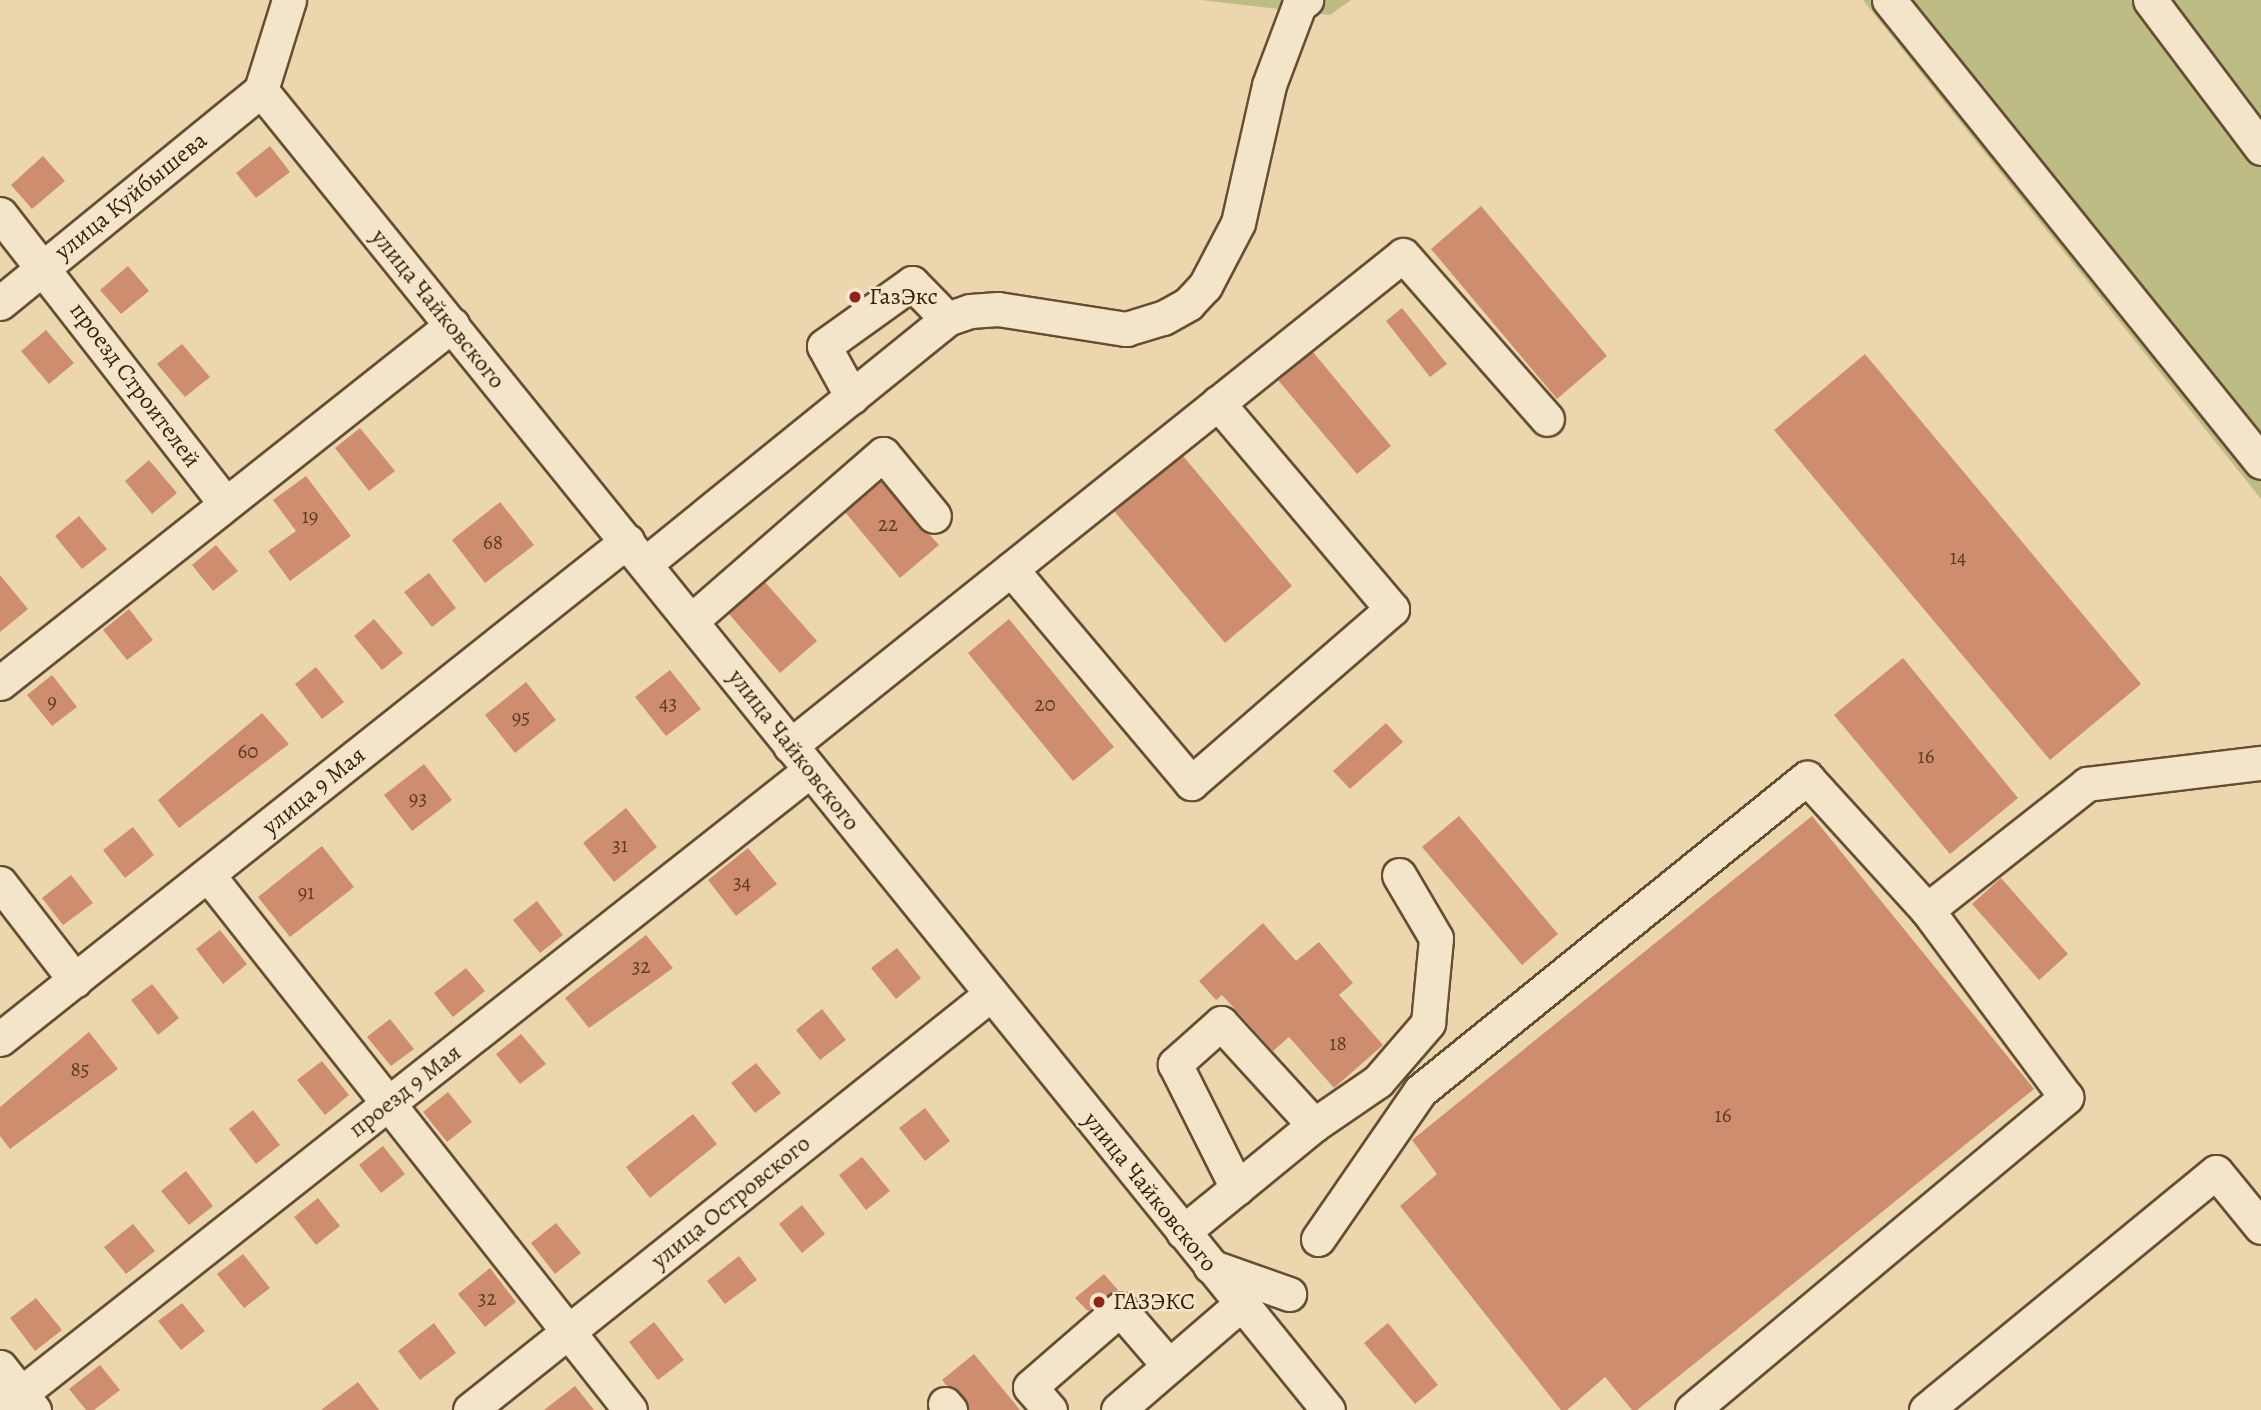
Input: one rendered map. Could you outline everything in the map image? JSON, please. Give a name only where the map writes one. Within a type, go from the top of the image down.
[{"type":"street","points":[[261,90],[289,0]]},
{"type":"street","points":[[1889,0],[2261,462]]},
{"type":"street","points":[[2150,0],[2261,148]]},
{"type":"street","points":[[852,397],[824,346],[912,283],[947,319],[970,311],[998,309],[1126,329],[1163,318],[1188,304],[1205,286],[1238,223],[1269,85],[1301,2]]},
{"type":"street","name":"улица Куйбышева","points":[[0,303],[261,90]]},
{"type":"street","name":"улица Чайковского","points":[[261,90],[1328,1410]]},
{"type":"street","name":"проезд Строителей","points":[[0,214],[45,267],[225,503]]},
{"type":"street","name":"проезд 9 Мая","points":[[18,1404],[389,1103],[800,759],[1011,569],[1404,254],[1547,419]]},
{"type":"street","name":"улица 9 Мая","points":[[0,1039],[208,875],[636,552],[852,397],[947,319]]},
{"type":"street","points":[[0,683],[452,325]]},
{"type":"street","points":[[1011,569],[1191,783],[1392,609],[1218,402]]},
{"type":"street","points":[[692,620],[883,454],[934,516]]},
{"type":"street","points":[[1927,910],[2087,784],[2261,762]]},
{"type":"street","points":[[1318,1240],[1420,1091],[1807,778],[1927,910],[2066,1097],[1692,1410]]},
{"type":"street","points":[[1183,1232],[1314,1125],[1378,1082],[1428,1023],[1436,938],[1399,874]]},
{"type":"street","points":[[208,875],[630,1410]]},
{"type":"street","points":[[0,883],[75,980]]},
{"type":"street","name":"улица Островского","points":[[470,1410],[991,994]]},
{"type":"street","points":[[1237,1188],[1175,1064],[1221,1023],[1314,1125]]},
{"type":"street","points":[[1926,1410],[2216,1172],[2261,1227]]},
{"type":"street","points":[[1210,1266],[1289,1294]]},
{"type":"street","points":[[1118,1410],[1241,1304]]},
{"type":"street","points":[[1050,1410],[1030,1387],[1120,1309],[1169,1366]]},
{"type":"street","points":[[0,1367],[18,1404]]},
{"type":"shaded area","points":[[1201,0],[1351,0],[1330,15]]},
{"type":"shaded area","points":[[1863,0],[2261,0],[2261,499]]},
{"type":"building","points":[[270,146],[290,172],[256,198],[236,173]]},
{"type":"building","points":[[43,156],[65,181],[32,209],[11,185]]},
{"type":"building","points":[[1481,206],[1607,356],[1557,399],[1431,249]]},
{"type":"building","points":[[128,266],[149,291],[121,314],[100,290]]},
{"type":"building","points":[[1402,308],[1447,364],[1430,377],[1386,321]]},
{"type":"building","points":[[46,330],[74,363],[49,384],[21,351]]},
{"type":"building","points":[[182,344],[210,377],[185,397],[157,364]]},
{"type":"building","points":[[1313,352],[1391,446],[1357,474],[1278,380]]},
{"type":"building","points":[[1865,354],[2141,684],[2050,760],[1774,430]]},
{"type":"building","points":[[360,428],[395,471],[369,491],[335,448]]},
{"type":"building","points":[[1183,456],[1292,586],[1225,643],[1114,511]]},
{"type":"building","points":[[149,460],[177,493],[152,514],[125,481]]},
{"type":"building","points":[[306,476],[351,536],[290,581],[268,551],[296,531],[273,500]]},
{"type":"building","points":[[881,482],[939,545],[900,578],[845,512]]},
{"type":"building","points":[[500,502],[534,545],[485,583],[452,540]]},
{"type":"building","points":[[79,516],[107,549],[82,569],[55,536]]},
{"type":"building","points":[[216,545],[238,571],[213,591],[192,565]]},
{"type":"building","points":[[429,573],[456,608],[432,627],[404,592]]},
{"type":"building","points":[[0,575],[28,609],[0,632]]},
{"type":"building","points":[[765,582],[817,641],[780,673],[729,614]]},
{"type":"building","points":[[129,609],[153,640],[127,660],[103,630]]},
{"type":"building","points":[[374,619],[403,653],[382,670],[354,636]]},
{"type":"building","points":[[1009,619],[1114,747],[1073,781],[968,653]]},
{"type":"building","points":[[1903,658],[2018,798],[1950,854],[1834,715]]},
{"type":"building","points":[[316,667],[344,702],[322,719],[295,684]]},
{"type":"building","points":[[670,670],[701,709],[666,736],[635,697]]},
{"type":"building","points":[[52,675],[77,707],[52,726],[27,695]]},
{"type":"building","points":[[526,682],[556,720],[515,753],[485,715]]},
{"type":"building","points":[[262,713],[289,744],[179,828],[158,800]]},
{"type":"building","points":[[1386,723],[1403,742],[1350,789],[1333,771]]},
{"type":"building","points":[[424,764],[452,800],[412,831],[384,795]]},
{"type":"building","points":[[626,808],[657,847],[614,882],[583,843]]},
{"type":"building","points":[[1459,816],[1558,934],[1522,965],[1422,847]]},
{"type":"building","points":[[1812,816],[2034,1089],[1637,1410],[1632,1410],[1605,1377],[1567,1410],[1561,1410],[1400,1206],[1437,1174],[1412,1140]]},
{"type":"building","points":[[133,827],[154,855],[125,878],[103,850]]},
{"type":"building","points":[[322,846],[354,887],[290,937],[258,897]]},
{"type":"building","points":[[748,848],[777,884],[736,916],[708,880]]},
{"type":"building","points":[[71,875],[93,903],[63,925],[42,898]]},
{"type":"building","points":[[2001,878],[2068,954],[2039,980],[1972,904]]},
{"type":"building","points":[[537,901],[563,935],[540,953],[513,920]]},
{"type":"building","points":[[1263,923],[1296,961],[1319,942],[1353,983],[1339,995],[1383,1045],[1334,1088],[1289,1037],[1273,1051],[1222,995],[1216,1000],[1199,981]]},
{"type":"building","points":[[220,930],[247,964],[223,984],[196,949]]},
{"type":"building","points":[[646,935],[673,968],[589,1028],[565,998]]},
{"type":"building","points":[[897,948],[921,978],[896,999],[871,968]]},
{"type":"building","points":[[466,968],[485,991],[453,1017],[434,993]]},
{"type":"building","points":[[152,984],[179,1018],[158,1035],[131,1000]]},
{"type":"building","points":[[822,1009],[846,1040],[820,1060],[796,1030]]},
{"type":"building","points":[[390,1019],[414,1049],[391,1066],[367,1037]]},
{"type":"building","points":[[89,1032],[118,1069],[10,1149],[0,1136],[0,1107]]},
{"type":"building","points":[[521,1034],[546,1064],[520,1084],[496,1054]]},
{"type":"building","points":[[322,1061],[349,1095],[325,1115],[297,1080]]},
{"type":"building","points":[[756,1063],[781,1093],[755,1113],[731,1083]]},
{"type":"building","points":[[448,1092],[472,1122],[447,1142],[423,1112]]},
{"type":"building","points":[[925,1108],[950,1141],[925,1161],[899,1128]]},
{"type":"building","points":[[253,1110],[280,1145],[256,1164],[229,1129]]},
{"type":"building","points":[[693,1114],[717,1144],[650,1198],[626,1167]]},
{"type":"building","points":[[383,1146],[405,1174],[381,1193],[359,1165]]},
{"type":"building","points":[[862,1157],[890,1191],[866,1210],[839,1175]]},
{"type":"building","points":[[186,1171],[213,1206],[189,1225],[161,1191]]},
{"type":"building","points":[[318,1198],[340,1226],[316,1245],[294,1217]]},
{"type":"building","points":[[802,1205],[825,1234],[802,1253],[779,1224]]},
{"type":"building","points":[[556,1223],[581,1253],[555,1274],[531,1243]]},
{"type":"building","points":[[133,1224],[155,1251],[126,1274],[104,1247]]},
{"type":"building","points":[[243,1254],[270,1288],[244,1308],[217,1274]]},
{"type":"building","points":[[739,1256],[757,1280],[725,1304],[707,1281]]},
{"type":"building","points":[[490,1268],[516,1302],[485,1327],[458,1294]]},
{"type":"building","points":[[1104,1274],[1118,1290],[1088,1311],[1075,1298]]},
{"type":"building","points":[[36,1298],[62,1330],[35,1351],[10,1318]]},
{"type":"building","points":[[182,1303],[205,1331],[181,1350],[158,1321]]},
{"type":"building","points":[[654,1322],[684,1360],[658,1380],[629,1342]]},
{"type":"building","points":[[434,1323],[456,1353],[420,1380],[398,1351]]},
{"type":"building","points":[[1388,1323],[1438,1385],[1415,1404],[1364,1343]]},
{"type":"building","points":[[974,1354],[1020,1410],[969,1410],[960,1392],[946,1385],[942,1380]]},
{"type":"building","points":[[100,1365],[120,1390],[94,1410],[86,1410],[69,1389]]},
{"type":"building","points":[[358,1382],[379,1410],[321,1410]]},
{"type":"building","points":[[575,1386],[594,1410],[544,1410]]},
{"type":"place","name":"ГазЭкс","points":[[855,297]]},
{"type":"place","name":"ГАЗЭКС","points":[[1099,1302]]}]
